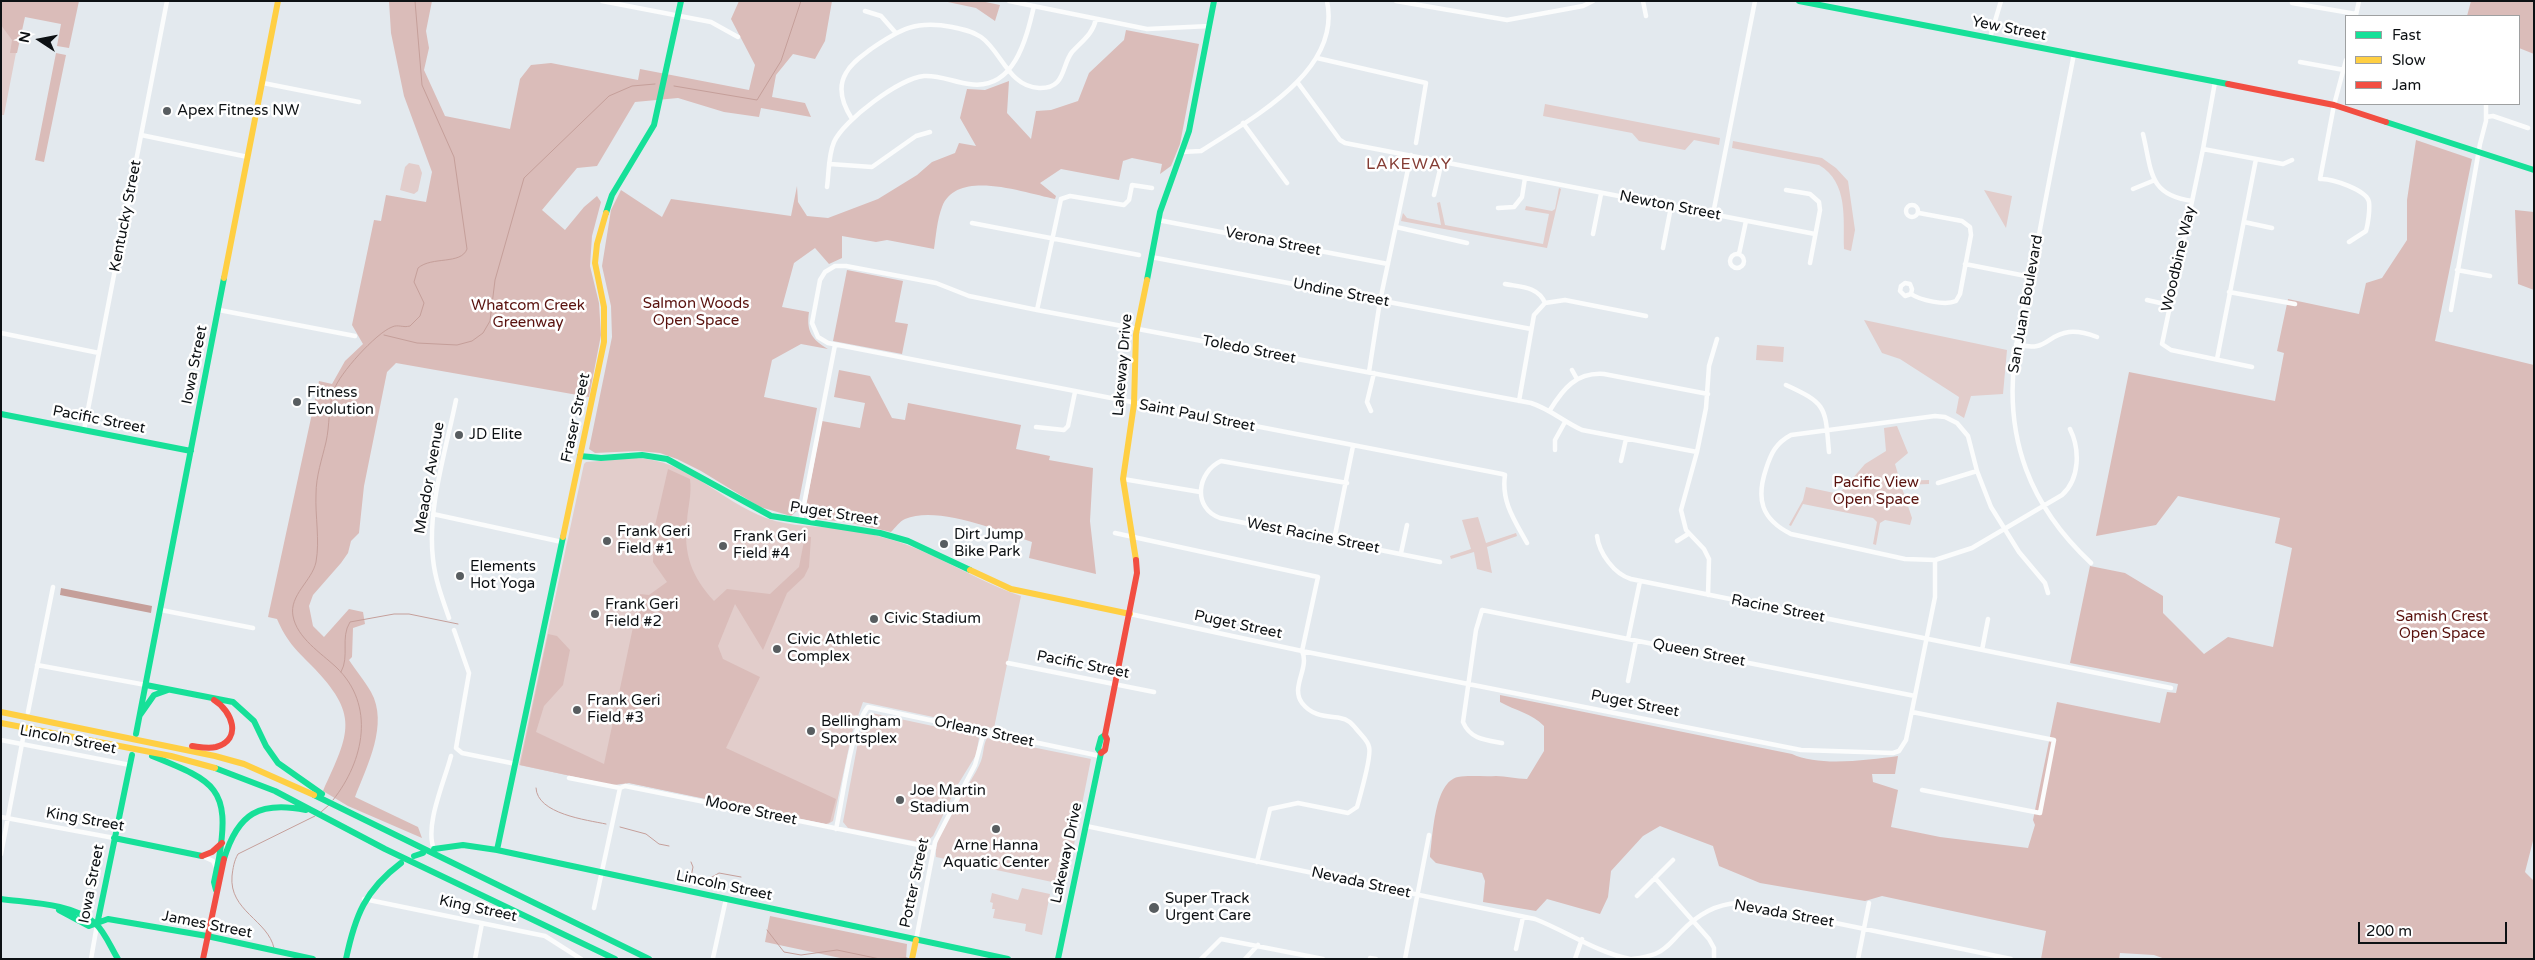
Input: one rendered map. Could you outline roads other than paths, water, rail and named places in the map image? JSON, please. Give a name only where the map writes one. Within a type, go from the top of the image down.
[{"type":"main road","name":"Iowa Street","points":[[136,734],[278,1]]},
{"type":"main road","name":"Fraser Street","points":[[497,850],[605,331],[604,307],[595,263],[597,244],[612,195],[654,125],[681,1]]},
{"type":"main road","name":"Lakeway Drive","points":[[1058,959],[1101,754],[1098,748],[1100,738],[1105,735],[1137,573],[1135,537],[1123,479],[1134,404],[1137,329],[1158,220],[1190,124],[1214,1]]},
{"type":"main road","name":"Yew Street","points":[[1799,1],[2334,105],[2534,170]]},
{"type":"main road","name":"Pacific Street","points":[[1,414],[191,451]]},
{"type":"main road","name":"Puget Street","points":[[580,456],[601,458],[642,455],[667,459],[699,475],[760,511],[779,518],[853,527],[887,535],[908,541],[1011,590],[1130,614]]},
{"type":"main road","points":[[146,685],[224,698],[241,707],[254,722],[266,746],[278,763],[303,785]]},
{"type":"main road","points":[[140,715],[154,694],[170,690]]},
{"type":"main road","points":[[158,743],[207,748],[221,745],[227,740],[233,727],[231,713],[220,703],[205,696]]},
{"type":"main road","points":[[1,712],[150,741],[244,764],[303,785],[351,813],[649,959]]},
{"type":"main road","points":[[1,723],[118,746],[134,753],[148,753],[220,769],[320,814],[385,849],[615,959]]},
{"type":"main road","name":"Iowa Street","points":[[97,924],[114,838],[134,753]]},
{"type":"main road","points":[[148,753],[195,773],[212,785],[225,812],[222,858],[202,959]]},
{"type":"main road","points":[[216,890],[214,882],[217,868],[235,832],[250,814],[271,805],[299,806]]},
{"type":"main road","name":"King Street","points":[[114,838],[202,856]]},
{"type":"main road","points":[[202,856],[212,852],[222,843]]},
{"type":"main road","name":"Lincoln Street","points":[[434,849],[463,845],[497,850],[1008,959]]},
{"type":"main road","points":[[414,856],[423,853]]},
{"type":"main road","points":[[346,959],[355,919],[364,899],[378,880],[401,863]]},
{"type":"main road","name":"James Street","points":[[1,899],[59,910],[66,916],[89,926],[108,919],[207,936],[313,959]]},
{"type":"main road","points":[[97,924],[118,959]]},
{"type":"main road","name":"Potter Street","points":[[912,959],[916,940]]},
{"type":"street","name":"Kentucky Street","points":[[84,430],[167,1]]},
{"type":"street","points":[[602,1],[711,22],[738,37]]},
{"type":"street","points":[[1009,1],[1154,30],[1202,25],[1210,26]]},
{"type":"street","points":[[1182,152],[1201,151],[1298,83],[1317,58],[1326,30],[1327,1]]},
{"type":"street","points":[[1396,1],[1507,20],[1583,6],[1593,1]]},
{"type":"street","points":[[1643,1],[1646,16]]},
{"type":"street","points":[[1713,214],[1755,1]]},
{"type":"street","points":[[1990,38],[2001,1]]},
{"type":"street","points":[[2292,3],[2356,15],[2360,1]]},
{"type":"street","points":[[827,187],[835,141],[852,119],[903,83],[916,77],[930,76],[968,84],[985,84],[999,79],[1009,71],[1024,46],[1034,6]]},
{"type":"street","points":[[865,11],[882,16],[895,32]]},
{"type":"street","points":[[852,119],[843,102],[844,77],[857,60],[895,32],[914,26],[932,24],[972,32],[988,43],[1009,71],[1032,87],[1040,88],[1053,85],[1063,76],[1072,52],[1092,32],[1096,18]]},
{"type":"street","name":"San Juan Boulevard","points":[[2074,54],[2031,277],[2016,344],[2012,384],[2014,426],[2024,467],[2042,506],[2061,532],[2091,563]]},
{"type":"street","points":[[1317,58],[1426,83],[1416,143]]},
{"type":"street","points":[[2300,62],[2344,70]]},
{"type":"street","points":[[2345,65],[2334,105],[2320,179],[2334,181],[2352,188],[2366,197],[2369,202],[2366,230],[2348,242]]},
{"type":"street","name":"Woodbine Way","points":[[2215,82],[2203,149],[2161,340],[2163,347],[2252,366]]},
{"type":"street","points":[[262,83],[359,102]]},
{"type":"street","name":"Newton Street","points":[[1298,83],[1340,140],[1601,194],[1815,234]]},
{"type":"street","points":[[2451,310],[2456,270],[2486,118],[2486,105]]},
{"type":"street","points":[[2486,118],[2493,116],[2528,128]]},
{"type":"street","points":[[1243,123],[1287,183]]},
{"type":"street","points":[[830,164],[872,167],[916,136],[930,132]]},
{"type":"street","points":[[2143,134],[2155,180],[2165,193],[2192,201]]},
{"type":"street","points":[[141,136],[248,157]]},
{"type":"street","points":[[2203,149],[2283,164],[2292,160]]},
{"type":"street","points":[[1371,411],[1367,402],[1380,301],[1411,155]]},
{"type":"street","points":[[2217,358],[2256,160]]},
{"type":"street","points":[[1434,195],[1442,161]]},
{"type":"street","points":[[1498,208],[1514,207],[1519,202],[1525,178]]},
{"type":"street","points":[[2133,188],[2155,180]]},
{"type":"street","points":[[1037,310],[1059,204],[1065,197],[1124,205],[1129,200],[1132,185],[1152,188]]},
{"type":"street","points":[[1786,190],[1816,197],[1820,210],[1810,263]]},
{"type":"street","points":[[1593,234],[1601,194]]},
{"type":"street","points":[[1663,248],[1671,207]]},
{"type":"street","points":[[1911,294],[1916,297],[1948,303],[1956,301],[1960,294],[1971,235],[1968,225],[1962,221],[1918,212]]},
{"type":"street","name":"Verona Street","points":[[1158,220],[1388,264]]},
{"type":"street","points":[[1739,254],[1746,221]]},
{"type":"street","points":[[2244,222],[2272,228]]},
{"type":"street","points":[[972,223],[1139,255]]},
{"type":"street","points":[[1396,227],[1467,243]]},
{"type":"street","name":"Undine Street","points":[[1151,257],[1531,329]]},
{"type":"street","points":[[1965,264],[2031,277]]},
{"type":"street","name":"Toledo Street","points":[[835,345],[818,337],[812,323],[820,280],[831,268],[846,266],[936,283],[969,296],[1037,310],[1519,401],[1550,410]]},
{"type":"street","points":[[2456,270],[2490,276]]},
{"type":"street","points":[[1505,284],[1534,290],[1540,294],[1545,303]]},
{"type":"street","points":[[2229,292],[2295,304]]},
{"type":"street","points":[[1519,401],[1531,329],[1537,310],[1545,303],[1565,300],[1646,316]]},
{"type":"street","points":[[2147,300],[2169,304]]},
{"type":"street","points":[[219,310],[355,336]]},
{"type":"street","points":[[2016,344],[2038,347],[2069,332],[2097,337]]},
{"type":"street","points":[[1,333],[99,353]]},
{"type":"street","points":[[1708,595],[1710,559],[1704,549],[1688,534],[1681,515],[1681,505],[1697,452],[1708,394],[1709,366],[1717,339]]},
{"type":"street","points":[[800,521],[835,345]]},
{"type":"street","name":"Saint Paul Street","points":[[835,345],[1502,474],[1504,476],[1503,493],[1506,503],[1527,543]]},
{"type":"street","points":[[1572,370],[1576,379]]},
{"type":"street","points":[[1697,452],[1590,432],[1565,422],[1550,410],[1562,391],[1576,379],[1590,374],[1604,374],[1708,394]]},
{"type":"street","points":[[1786,384],[1816,400],[1823,409],[1829,452]]},
{"type":"street","points":[[1036,427],[1064,430],[1068,426],[1075,392]]},
{"type":"street","name":"Meador Avenue","points":[[449,618],[437,583],[433,558],[434,514],[456,400]]},
{"type":"street","points":[[2048,594],[2044,583],[2003,529],[1977,471],[1968,436],[1957,423],[1945,417],[1930,416],[1797,433],[1781,441],[1771,453],[1760,490],[1763,508],[1775,523],[1792,534],[1906,559],[1935,560],[1966,550],[2003,529],[2062,494],[2072,482],[2077,449],[2070,429]]},
{"type":"street","points":[[1555,450],[1555,440],[1565,422]]},
{"type":"street","points":[[1621,462],[1626,439]]},
{"type":"street","points":[[1334,540],[1353,446]]},
{"type":"street","points":[[1123,479],[1200,492],[1208,469],[1222,461],[1346,483]]},
{"type":"street","points":[[1938,483],[1977,471]]},
{"type":"street","name":"West Racine Street","points":[[1200,492],[1206,509],[1212,515],[1220,518],[1440,562]]},
{"type":"street","points":[[434,514],[562,542]]},
{"type":"street","points":[[1401,553],[1407,525]]},
{"type":"street","points":[[1116,533],[1318,577],[1302,651],[1305,659],[1297,693],[1301,702],[1316,715],[1343,718],[1350,722],[1370,748],[1357,807],[1353,811],[1342,812],[1298,803],[1270,809],[1257,862]]},
{"type":"street","points":[[1678,541],[1688,534]]},
{"type":"street","name":"Racine Street","points":[[1597,536],[1598,544],[1616,570],[1626,577],[1640,581],[2171,688]]},
{"type":"street","points":[[1922,790],[2040,813],[2054,740],[1912,712],[1937,582],[1935,560]]},
{"type":"street","points":[[1628,639],[1640,581]]},
{"type":"street","points":[[28,712],[52,587]]},
{"type":"street","points":[[161,610],[254,628]]},
{"type":"street","name":"Queen Street","points":[[1467,684],[1473,662],[1476,630],[1482,610],[1915,696]]},
{"type":"street","name":"Puget Street","points":[[1130,614],[1302,651],[1801,750],[1893,753],[1899,751],[1906,740],[1912,712]]},
{"type":"street","points":[[1982,650],[1988,619]]},
{"type":"street","points":[[454,630],[469,673],[455,744],[456,748],[462,753],[516,764]]},
{"type":"street","points":[[1628,682],[1636,641]]},
{"type":"street","name":"Pacific Street","points":[[1008,663],[1154,692]]},
{"type":"street","points":[[37,664],[146,685]]},
{"type":"street","points":[[1467,684],[1463,715],[1466,728],[1478,738],[1502,744]]},
{"type":"street","name":"Orleans Street","points":[[836,829],[855,737],[863,714],[868,707],[984,732],[1101,754]]},
{"type":"street","name":"Potter Street","points":[[916,940],[934,848],[952,808],[975,766],[984,732]]},
{"type":"street","points":[[1,854],[24,733]]},
{"type":"street","name":"Lincoln Street","points":[[1,740],[130,765]]},
{"type":"street","points":[[434,849],[432,844],[433,820],[452,756]]},
{"type":"street","name":"Moore Street","points":[[569,778],[620,788],[625,786],[934,848]]},
{"type":"street","points":[[594,908],[620,788]]},
{"type":"street","name":"King Street","points":[[1,817],[114,838]]},
{"type":"street","name":"Nevada Street","points":[[1086,826],[1523,917],[1551,925],[1607,952],[1631,959],[1656,954],[1668,946],[1693,920],[1716,906],[1738,903],[2011,958]]},
{"type":"street","points":[[1405,959],[1429,836]]},
{"type":"street","name":"King Street","points":[[202,856],[213,861],[217,868]]},
{"type":"street","points":[[1637,896],[1674,860]]},
{"type":"street","points":[[1655,878],[1693,920],[1714,948],[1714,959]]},
{"type":"street","name":"King Street","points":[[364,899],[545,936],[582,959]]},
{"type":"street","points":[[713,958],[726,899]]},
{"type":"street","points":[[1858,959],[1869,903]]},
{"type":"street","points":[[1516,949],[1523,917]]},
{"type":"street","points":[[475,959],[482,923]]},
{"type":"street","name":"Iowa Street","points":[[91,959],[97,924]]},
{"type":"street","points":[[1202,959],[1221,939],[1322,959]]},
{"type":"street","points":[[1575,959],[1582,939]]},
{"type":"street","points":[[1245,959],[1258,945]]},
{"type":"street","points":[[1290,959],[1296,953]]},
{"type":"street","points":[[1370,958],[1376,959]]},
{"type":"waterway","points":[[333,800],[344,785],[358,751],[361,715],[357,698],[349,682],[336,667],[304,638],[295,624],[293,616],[294,601],[314,569],[316,562],[318,545],[316,487],[327,436],[332,396],[343,374],[368,345],[385,331],[394,326],[410,326],[420,316],[424,303],[414,282],[418,268],[431,262],[459,257],[467,249],[454,157],[422,85],[415,1]]},
{"type":"waterway","points":[[674,86],[757,100],[781,61],[801,1]]},
{"type":"waterway","points":[[384,335],[417,343],[457,345],[472,341],[483,333],[490,321],[495,280],[524,178],[609,96],[632,86],[655,84]]},
{"type":"waterway","points":[[341,672],[344,666],[346,634],[350,622],[394,614],[409,614],[458,624]]},
{"type":"waterway","points":[[536,788],[539,797],[554,810],[576,818],[606,824]]},
{"type":"waterway","points":[[321,812],[329,805]]},
{"type":"waterway","points":[[274,948],[264,930],[236,898],[232,876],[235,862],[238,854],[315,816]]},
{"type":"waterway","points":[[620,827],[646,834],[659,844],[669,846]]},
{"type":"waterway","points":[[690,882],[693,867],[691,862]]},
{"type":"waterway","points":[[700,884],[719,873],[741,877]]},
{"type":"waterway","points":[[767,930],[784,952],[801,955],[837,950],[880,959]]},
{"type":"waterway","points":[[890,959],[907,958]]},
{"type":"place","name":"Apex Fitness NW","points":[[167,111]]},
{"type":"place","name":"Fitness Evolution","points":[[297,402]]},
{"type":"place","name":"JD Elite","points":[[459,435]]},
{"type":"place","name":"Frank Geri Field #1","points":[[607,541]]},
{"type":"place","name":"Dirt Jump Bike Park","points":[[944,544]]},
{"type":"place","name":"Frank Geri Field #4","points":[[723,546]]},
{"type":"place","name":"Elements Hot Yoga","points":[[460,576]]},
{"type":"place","name":"Frank Geri Field #2","points":[[595,614]]},
{"type":"place","name":"Civic Stadium","points":[[874,619]]},
{"type":"place","name":"Civic Athletic Complex","points":[[777,649]]},
{"type":"place","name":"Frank Geri Field #3","points":[[577,710]]},
{"type":"place","name":"Bellingham Sportsplex","points":[[811,731]]},
{"type":"place","name":"Joe Martin Stadium","points":[[900,800]]},
{"type":"place","name":"Arne Hanna Aquatic Center","points":[[996,829]]},
{"type":"place","name":"Super Track Urgent Care","points":[[1154,908]]},
{"type":"district","name":"LAKEWAY","points":[[1409,165]]},
{"type":"park label","name":"Salmon Woods Open Space","points":[[696,312]]},
{"type":"park label","name":"Whatcom Creek Greenway","points":[[528,314]]},
{"type":"park label","name":"Pacific View Open Space","points":[[1876,492]]},
{"type":"park label","name":"Samish Crest Open Space","points":[[2442,626]]}]
